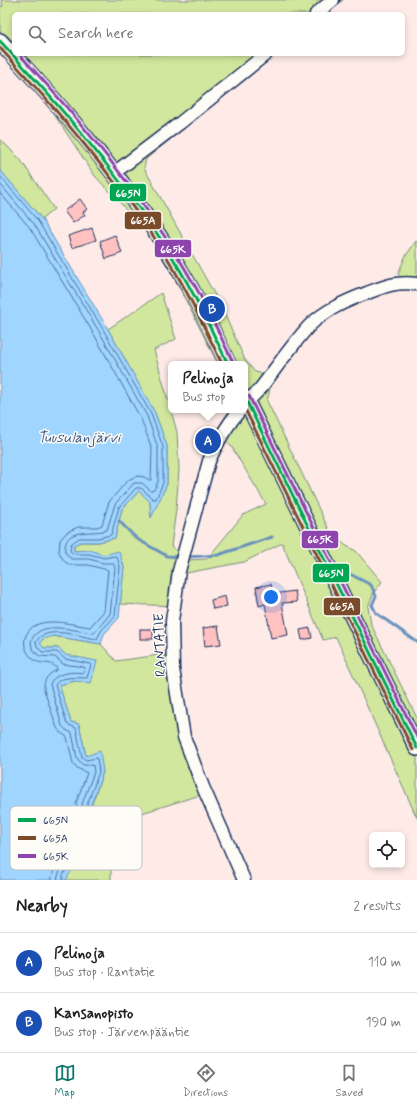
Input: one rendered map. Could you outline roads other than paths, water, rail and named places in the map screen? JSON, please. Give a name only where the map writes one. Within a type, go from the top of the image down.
[{"type":"main road","points":[[0,41],[12,54]]},
{"type":"main road","points":[[14,56],[79,128],[142,210],[185,278],[226,361]]},
{"type":"main road","points":[[248,411],[417,748]]},
{"type":"street","points":[[319,12],[334,0]]},
{"type":"street","points":[[114,173],[180,123],[264,56]]},
{"type":"street","name":"RANTATIE","points":[[248,400],[259,390],[280,361],[309,326],[334,307],[350,299],[392,284],[417,284]]},
{"type":"street","name":"RANTATIE","points":[[236,413],[215,446],[209,461],[183,551],[173,612],[172,642],[173,669],[184,737],[203,787],[244,880]]},
{"type":"water","name":"Tuusulanjärvi","points":[[0,170],[42,219],[108,329],[155,413],[167,446],[167,484],[151,518],[150,502],[139,491],[122,509],[115,538],[99,542],[80,542],[74,545],[74,551],[90,550],[104,555],[119,551],[124,567],[119,618],[104,634],[101,644],[53,636],[43,639],[40,643],[44,648],[58,648],[66,655],[97,661],[91,683],[75,681],[59,685],[71,722],[79,724],[86,756],[100,751],[103,772],[91,806],[10,806],[10,870],[72,870],[66,880],[0,880]]},
{"type":"waterway","points":[[119,521],[137,539],[167,556],[181,557]]},
{"type":"waterway","points":[[187,557],[218,555],[272,537]]},
{"type":"waterway","points":[[346,572],[371,585],[376,596],[372,605],[376,613],[417,642]]},
{"type":"place","name":"Kansanopisto","points":[[212,309]]},
{"type":"place","name":"Pelinoja","points":[[208,441]]}]
